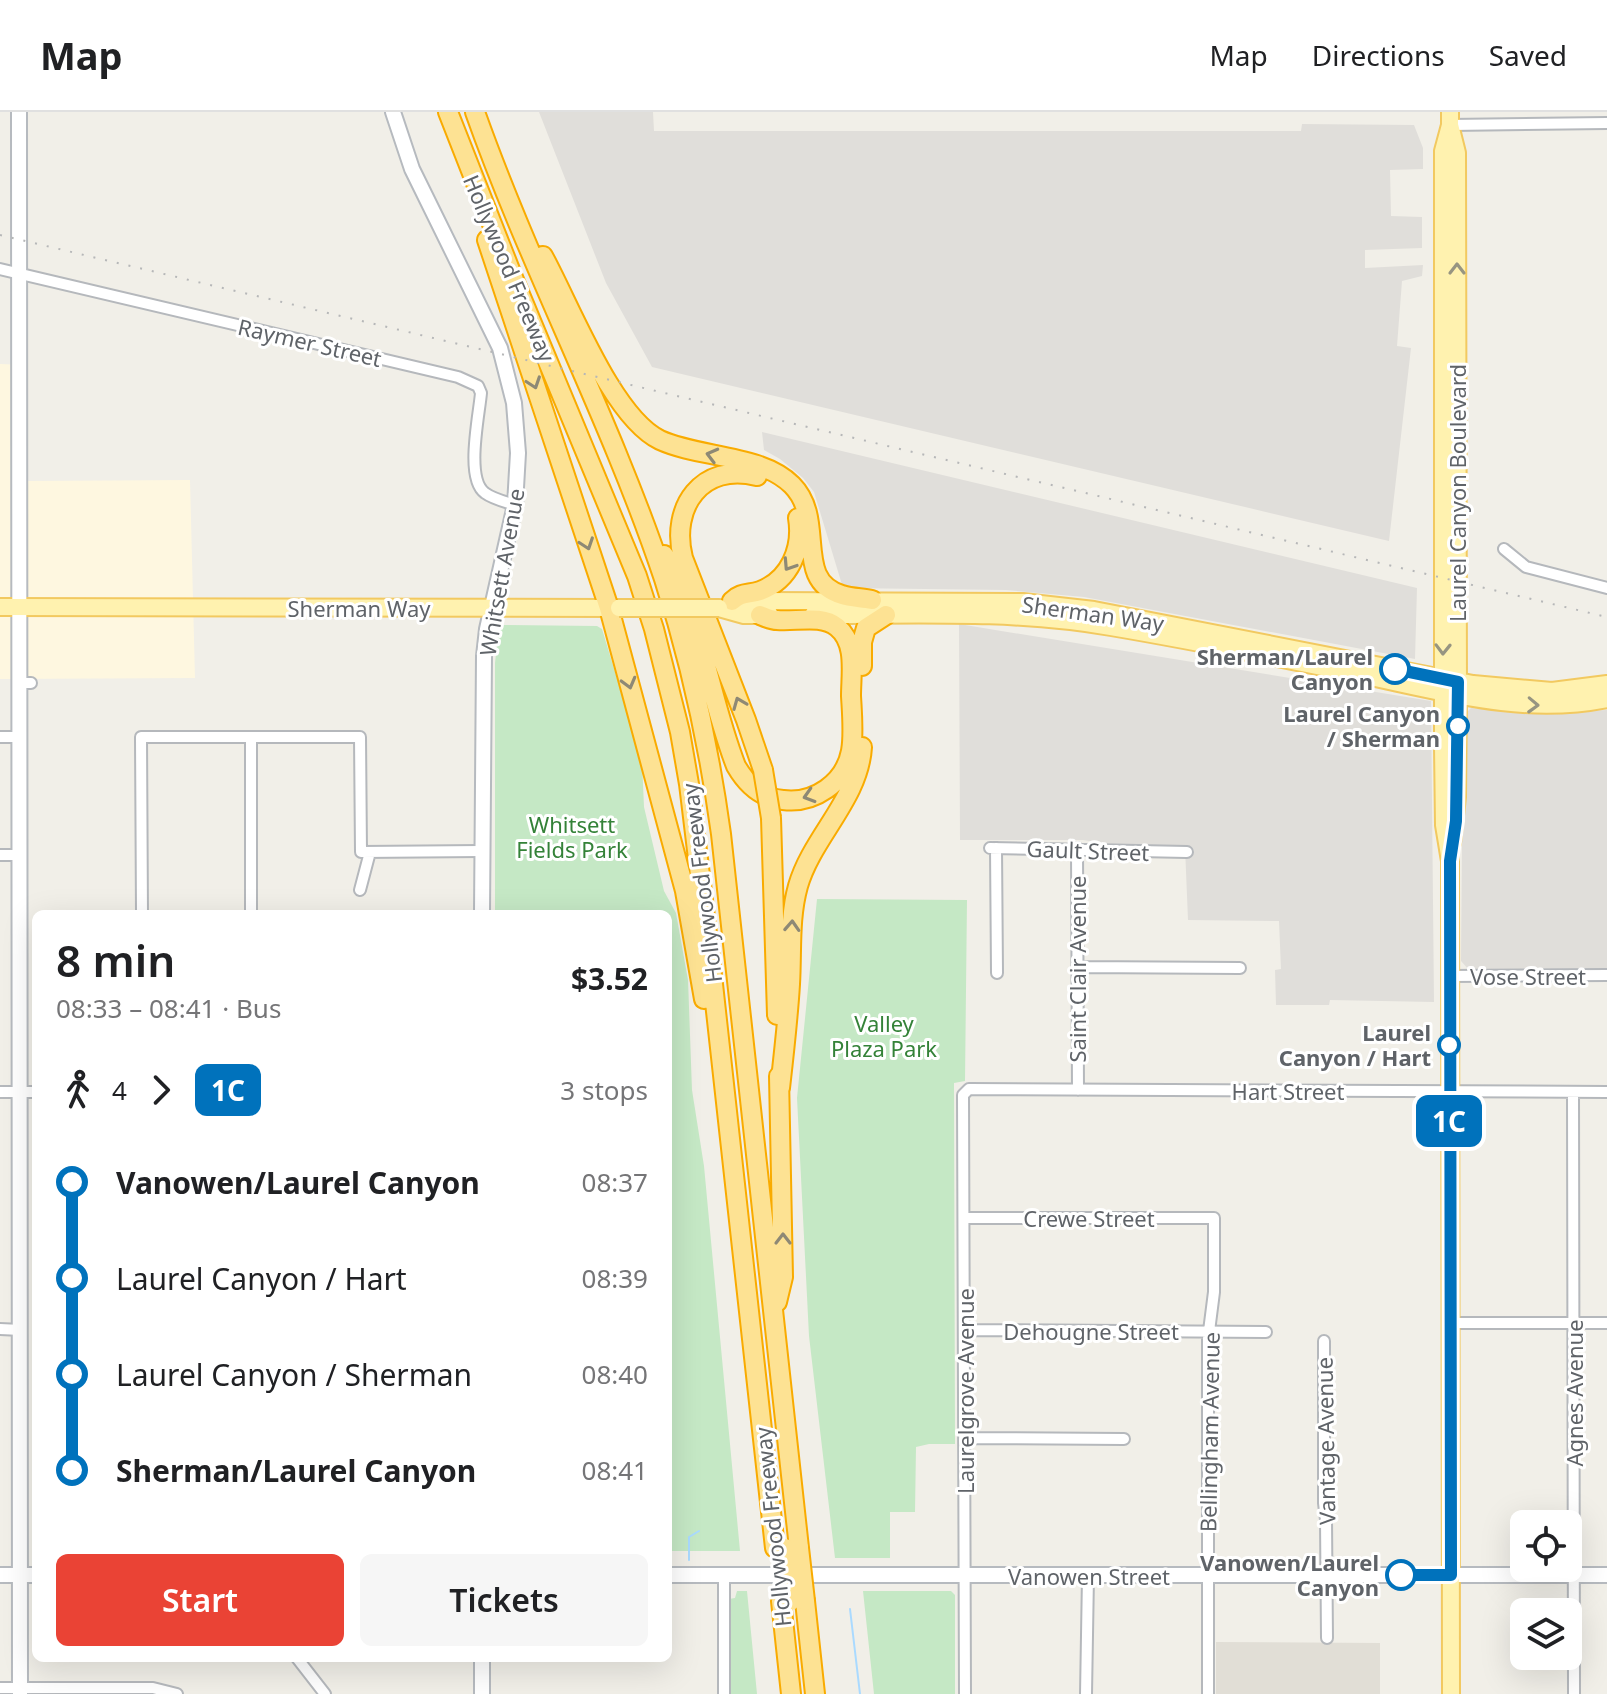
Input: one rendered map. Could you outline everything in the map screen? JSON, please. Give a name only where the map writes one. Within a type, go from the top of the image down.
[{"type":"highway","name":"Hollywood Freeway","points":[[448,112],[637,576],[677,716],[689,784],[723,1080],[788,1548]]},
{"type":"highway","points":[[460,112],[639,554],[666,634],[684,703],[709,852],[788,1548]]},
{"type":"highway","points":[[467,112],[654,576],[695,722],[714,843],[788,1548]]},
{"type":"highway","name":"Hollywood Freeway","points":[[475,112],[664,579],[683,640],[707,740],[721,834],[774,1316],[793,1601],[791,1694]]},
{"type":"highway","points":[[461,148],[494,263],[614,608],[685,891],[700,980],[723,1080]]},
{"type":"highway","points":[[503,184],[627,413],[658,439],[759,467],[788,481],[808,510],[813,563],[819,582],[841,595],[872,600]]},
{"type":"highway","points":[[725,605],[738,594],[761,591],[778,580],[791,565],[799,543],[797,516],[784,494],[763,478],[741,473],[721,475],[701,486],[684,507],[678,535],[683,558],[752,734],[763,770],[771,818],[783,1277],[774,1316]]},
{"type":"highway","points":[[636,507],[679,580],[727,742],[741,776],[757,792],[773,799],[803,800],[822,792],[837,780],[851,751],[849,644],[830,622],[775,620],[760,615]]},
{"type":"highway","points":[[780,1088],[794,901],[805,866],[857,774],[863,733],[863,635],[867,626],[886,615]]},
{"type":"highway","name":"Hollywood Freeway","points":[[793,1601],[815,1694]]},
{"type":"highway","points":[[793,1601],[804,1694]]},
{"type":"main road","points":[[19,112],[19,607],[25,683],[19,737],[18,855],[20,1691]]},
{"type":"main road","name":"Whitsett Avenue","points":[[393,112],[412,169],[480,302],[507,369],[514,403],[518,453],[515,505],[491,609],[484,656],[482,910]]},
{"type":"main road","name":"Laurel Canyon Boulevard","points":[[1450,119],[1443,151],[1450,336],[1450,688],[1456,821],[1450,861],[1449,976],[1451,1694]]},
{"type":"main road","name":"Sherman Way","points":[[0,607],[491,609],[872,600],[1092,617],[1553,706],[1607,699]]},
{"type":"main road","name":"Sherman Way","points":[[725,605],[744,615],[886,615],[1010,609]]},
{"type":"main road","name":"Sherman Way","points":[[1450,688],[1552,691],[1607,684]]},
{"type":"main road","points":[[0,1575],[32,1575]]},
{"type":"main road","name":"Vanowen Street","points":[[672,1575],[1510,1575]]},
{"type":"main road","name":"Vanowen Street","points":[[1582,1575],[1607,1575]]},
{"type":"main road","points":[[482,1662],[482,1694]]},
{"type":"street","points":[[1450,119],[1607,123]]},
{"type":"street","name":"Raymer Street","points":[[0,269],[458,377],[478,386],[481,393],[474,471],[477,485],[486,495],[515,505]]},
{"type":"street","points":[[1504,549],[1526,567],[1607,588]]},
{"type":"street","points":[[0,737],[19,737]]},
{"type":"street","points":[[142,910],[141,737],[360,737],[365,852],[360,890]]},
{"type":"street","points":[[251,737],[251,910]]},
{"type":"street","name":"Gault Street","points":[[997,973],[993,848],[1187,852]]},
{"type":"street","name":"Saint Clair Avenue","points":[[1077,848],[1078,1090]]},
{"type":"street","points":[[365,852],[482,851]]},
{"type":"street","points":[[0,855],[18,855]]},
{"type":"street","points":[[1078,967],[1240,968]]},
{"type":"street","name":"Vose Street","points":[[1449,976],[1607,975]]},
{"type":"street","name":"Hart Street","points":[[969,1089],[1607,1092]]},
{"type":"street","name":"Laurelgrove Avenue","points":[[965,1694],[963,1095],[969,1089]]},
{"type":"street","points":[[0,1092],[32,1092]]},
{"type":"street","name":"Agnes Avenue","points":[[1573,1092],[1573,1510]]},
{"type":"street","name":"Crewe Street","points":[[965,1218],[1214,1218]]},
{"type":"street","name":"Bellingham Avenue","points":[[1208,1694],[1209,1332],[1214,1292],[1214,1218]]},
{"type":"street","points":[[1450,1323],[1607,1323]]},
{"type":"street","points":[[0,1329],[21,1330]]},
{"type":"street","name":"Dehougne Street","points":[[965,1330],[1266,1332]]},
{"type":"street","name":"Vantage Avenue","points":[[1324,1341],[1327,1638]]},
{"type":"street","points":[[966,1438],[1124,1439]]},
{"type":"street","points":[[724,1575],[724,1694]]},
{"type":"street","points":[[1086,1694],[1088,1576]]},
{"type":"street","name":"Agnes Avenue","points":[[1573,1582],[1574,1694]]},
{"type":"street","points":[[300,1662],[325,1694]]},
{"type":"street","points":[[0,1688],[20,1691],[153,1688],[177,1694]]},
{"type":"shaded area","points":[[539,112],[653,112],[654,131],[1301,131],[1302,124],[1414,125],[1423,148],[1423,169],[1390,170],[1391,216],[1422,217],[1422,248],[1365,250],[1365,268],[1423,265],[1422,276],[1402,281],[1397,346],[1411,348],[1389,541],[652,367],[606,283]]},
{"type":"shaded area","points":[[0,364],[26,365],[25,481],[190,480],[195,678],[0,679]]},
{"type":"shaded area","points":[[762,432],[1417,588],[1415,659],[1084,597],[1006,590],[843,588],[814,492],[803,478],[764,450]]},
{"type":"shaded area","points":[[959,624],[1431,701],[1434,1002],[1330,1000],[1329,1005],[1276,1005],[1275,970],[1281,969],[1279,921],[1188,920],[1185,847],[1113,845],[1083,840],[960,840]]},
{"type":"shaded area","points":[[1471,708],[1524,713],[1607,710],[1607,969],[1469,970],[1461,961],[1463,716]]},
{"type":"shaded area","points":[[1216,1642],[1380,1643],[1380,1694],[1216,1694]]},
{"type":"green space","name":"Whitsett Fields Park","points":[[503,625],[597,626],[602,629],[642,761],[644,807],[664,891],[676,913],[688,980],[692,1090],[704,1166],[740,1551],[672,1551],[672,910],[495,910],[495,663],[498,635]]},
{"type":"green space","name":"Valley Plaza Park","points":[[817,899],[967,900],[965,1081],[954,1083],[955,1444],[916,1447],[915,1512],[890,1512],[890,1558],[835,1558],[809,1336],[797,1098]]},
{"type":"green space","points":[[737,1591],[747,1591],[757,1694],[729,1694],[729,1599],[735,1598]]},
{"type":"green space","points":[[863,1591],[951,1591],[955,1595],[955,1694],[874,1694]]},
{"type":"waterway","points":[[689,1560],[689,1537],[699,1531]]},
{"type":"waterway","points":[[850,1609],[860,1694]]},
{"type":"railway","points":[[0,235],[1607,617]]},
{"type":"bus line","name":"1C","points":[[1395,669],[1458,682],[1456,821],[1450,861],[1451,1575],[1401,1575]]},
{"type":"place","name":"Sherman/Laurel Canyon","points":[[1395,669]]},
{"type":"place","name":"Laurel Canyon / Sherman","points":[[1458,726]]},
{"type":"place","name":"Laurel Canyon / Hart","points":[[1449,1045]]},
{"type":"place","name":"Vanowen/Laurel Canyon","points":[[1401,1575]]}]
